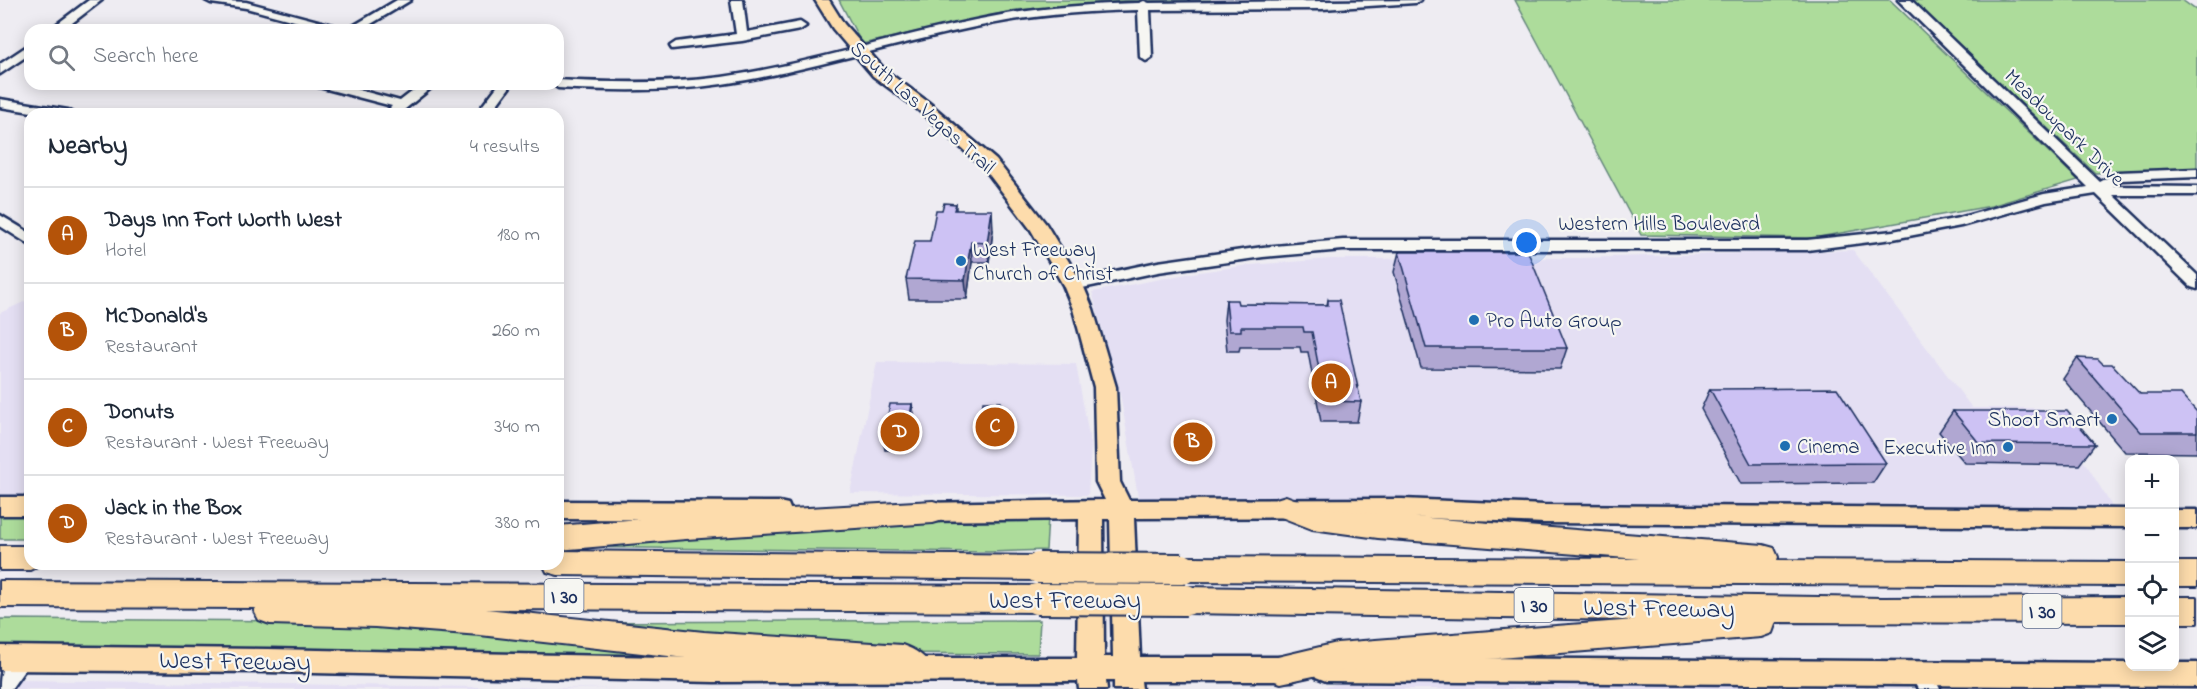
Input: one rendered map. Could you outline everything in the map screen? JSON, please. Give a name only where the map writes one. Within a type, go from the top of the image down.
[{"type":"highway","points":[[1286,507],[1312,518],[1378,526],[1776,558],[1855,573]]},
{"type":"highway","points":[[564,537],[686,527],[933,513]]},
{"type":"highway","points":[[0,558],[24,558]]},
{"type":"highway","name":"West Freeway","points":[[564,562],[1039,568],[2125,574]]},
{"type":"highway","points":[[2179,574],[2197,574]]},
{"type":"highway","points":[[90,593],[138,611],[375,614],[468,621],[704,646],[902,659],[916,670]]},
{"type":"highway","name":"West Freeway","points":[[0,594],[1186,600],[1882,611],[2125,610]]},
{"type":"highway","points":[[2179,610],[2197,610]]},
{"type":"highway","points":[[1281,669],[1337,657],[1762,623],[1828,621],[1882,611]]},
{"type":"main road","name":"South Las Vegas Trail","points":[[822,0],[856,51],[879,73],[922,105],[990,164],[1039,228],[1060,260],[1083,309],[1105,387],[1108,482],[1122,511]]},
{"type":"main road","points":[[1091,679],[1091,511],[1108,482]]},
{"type":"main road","points":[[0,506],[24,507]]},
{"type":"main road","points":[[564,510],[933,513],[1286,507],[1402,508],[1544,514],[2125,518]]},
{"type":"main road","points":[[1122,511],[1128,679]]},
{"type":"main road","points":[[2179,519],[2197,519]]},
{"type":"main road","name":"West Freeway","points":[[11,658],[304,660],[711,669],[916,670],[1091,679],[1128,679],[1281,669],[1925,681],[2197,675]]},
{"type":"street","points":[[63,24],[96,0]]},
{"type":"street","points":[[211,0],[267,10],[320,24]]},
{"type":"street","points":[[267,10],[286,0]]},
{"type":"street","points":[[363,24],[405,0]]},
{"type":"street","points":[[737,0],[742,37]]},
{"type":"street","points":[[564,84],[642,87],[710,82],[779,70],[981,21],[1072,8],[1144,4],[1270,2],[1340,4],[1415,0]]},
{"type":"street","name":"Meadowpark Drive","points":[[1904,0],[2197,284]]},
{"type":"street","points":[[1144,4],[1146,57]]},
{"type":"street","points":[[676,46],[800,26]]},
{"type":"street","points":[[2,67],[24,52]]},
{"type":"street","points":[[340,90],[390,108]]},
{"type":"street","points":[[399,108],[422,90]]},
{"type":"street","points":[[488,108],[501,90]]},
{"type":"street","points":[[0,103],[31,108]]},
{"type":"street","name":"Western Hills Boulevard","points":[[2099,189],[2118,176],[2197,173]]},
{"type":"street","name":"Western Hills Boulevard","points":[[1073,285],[1158,267],[1263,252],[1343,245],[1780,245],[1858,240],[1961,222],[2044,198],[2099,189],[2132,192],[2197,191]]},
{"type":"street","points":[[0,219],[24,236]]},
{"type":"street","points":[[0,686],[11,658]]},
{"type":"shaded area","points":[[1853,250],[1972,408],[2039,408],[2088,467],[2113,508],[1139,502],[1121,399],[1092,292],[1192,273],[1250,265],[1331,259],[1579,258]]},
{"type":"shaded area","points":[[24,302],[24,498],[0,498],[0,313]]},
{"type":"shaded area","points":[[877,362],[1076,364],[1091,447],[1088,495],[850,493]]},
{"type":"shaded area","points":[[18,680],[622,689],[12,689]]},
{"type":"shaded area","points":[[1345,681],[1908,688],[1908,689],[1319,689]]},
{"type":"shaded area","points":[[1946,687],[2197,688],[2197,689],[1947,689]]},
{"type":"green space","points":[[839,0],[1143,0],[1016,10],[862,44]]},
{"type":"green space","points":[[1515,0],[1890,0],[2078,180],[1991,206],[1813,238],[1641,235]]},
{"type":"green space","points":[[1912,0],[2182,0],[2197,11],[2197,169],[2095,173]]},
{"type":"green space","points":[[0,512],[24,513],[24,539],[0,539]]},
{"type":"green space","points":[[1048,517],[1046,550],[989,552],[564,547],[564,547],[859,523]]},
{"type":"green space","points":[[0,619],[321,621],[461,626],[700,655],[0,650]]},
{"type":"green space","points":[[1040,620],[1038,654],[888,653],[562,622]]},
{"type":"building","points":[[944,203],[956,204],[954,210],[992,210],[987,243],[971,242],[965,280],[906,279],[915,241],[930,241],[936,210],[942,210]]},
{"type":"building","name":"Pro Auto Group","points":[[1399,252],[1528,252],[1567,348],[1426,348]]},
{"type":"building","points":[[1226,300],[1237,300],[1238,304],[1328,305],[1328,300],[1339,300],[1361,402],[1325,401],[1312,332],[1304,332],[1303,327],[1241,327],[1241,331],[1229,331]]},
{"type":"building","points":[[2077,358],[2098,359],[2103,364],[2112,364],[2140,394],[2181,394],[2197,412],[2197,432],[2141,432]]},
{"type":"building","points":[[1837,388],[1886,463],[1751,464],[1710,389]]},
{"type":"building","points":[[983,402],[1001,402],[1001,409],[1009,409],[1007,424],[1000,424],[999,432],[980,432]]},
{"type":"building","points":[[890,404],[912,404],[906,440],[883,440]]},
{"type":"building","points":[[1953,411],[2067,411],[2095,444],[1979,443]]},
{"type":"place","name":"West Freeway Church of Christ","points":[[961,261]]},
{"type":"place","name":"Pro Auto Group","points":[[1474,320]]},
{"type":"place","name":"Days Inn Fort Worth West","points":[[1331,383]]},
{"type":"place","name":"Shoot Smart","points":[[2112,419]]},
{"type":"place","name":"Donuts","points":[[995,427]]},
{"type":"place","name":"Jack in the Box","points":[[900,432]]},
{"type":"place","name":"McDonald's","points":[[1193,442]]},
{"type":"place","name":"Cinema","points":[[1785,446]]},
{"type":"place","name":"Executive Inn","points":[[2008,447]]}]
